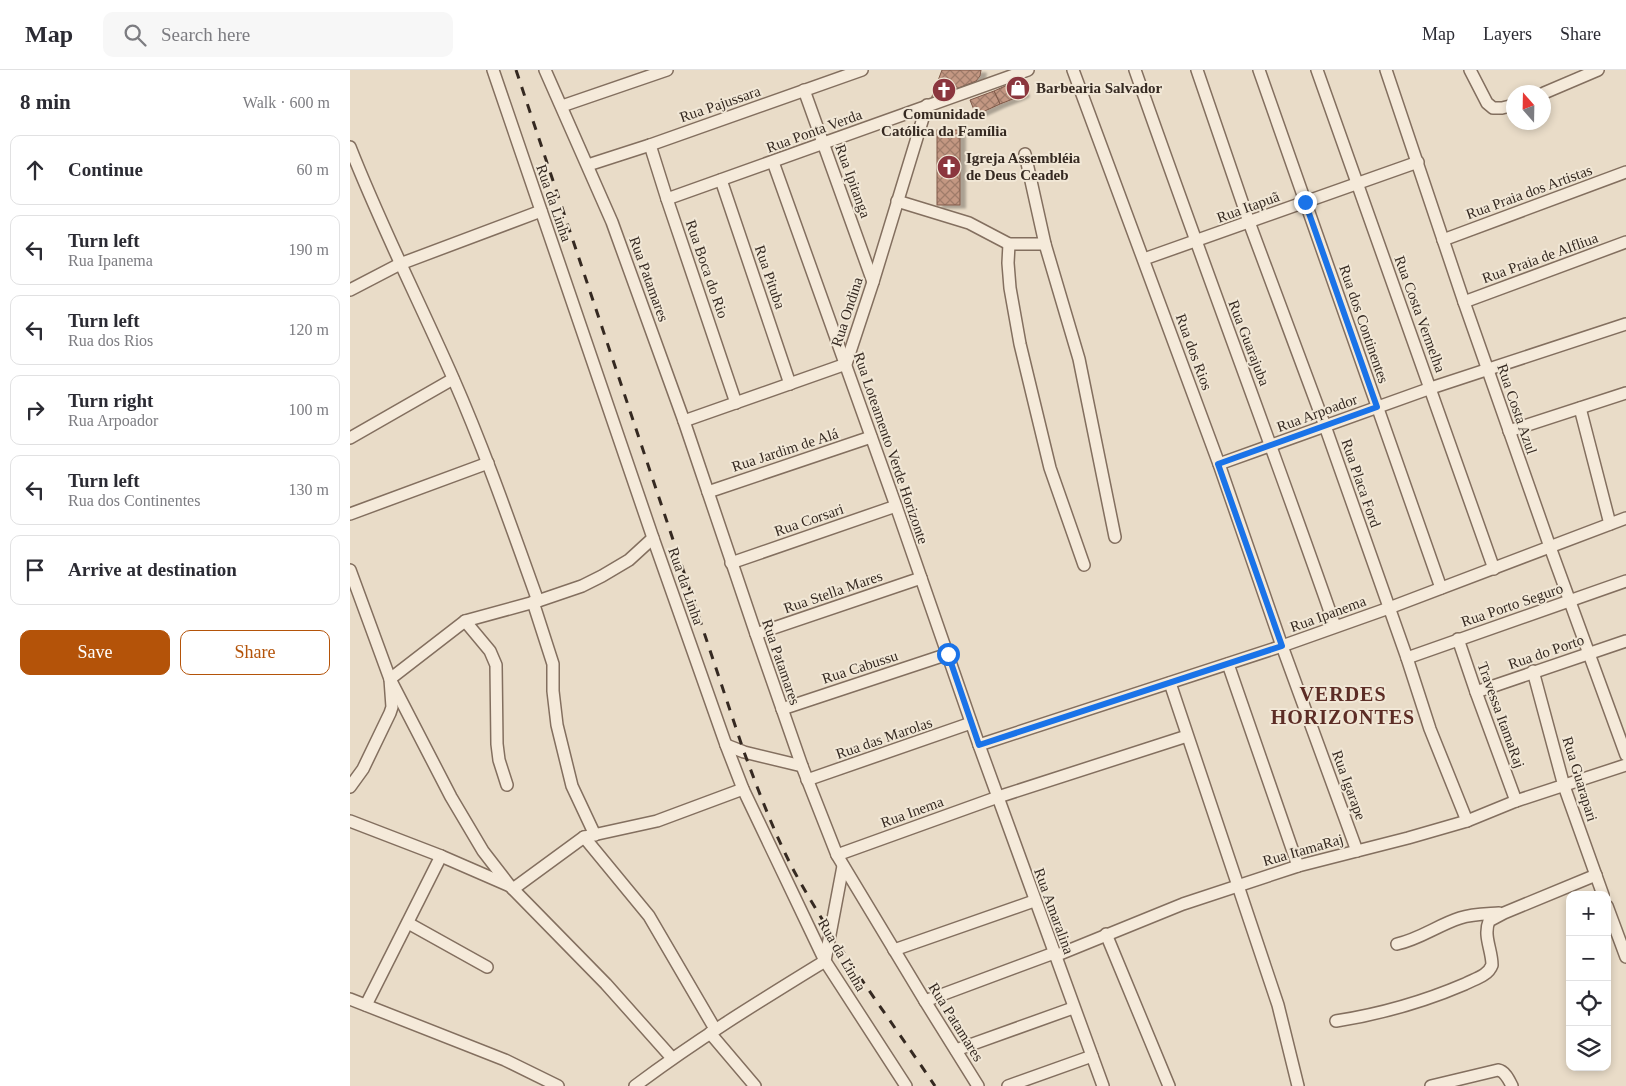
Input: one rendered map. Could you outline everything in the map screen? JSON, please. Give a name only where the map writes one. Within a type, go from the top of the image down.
[{"type":"street","name":"Rua da Linha","points":[[493,70],[653,538],[743,789],[825,961],[906,1086]]},
{"type":"street","name":"Rua Patamares","points":[[545,70],[612,222],[684,422],[802,766],[837,855],[924,1001],[978,1086]]},
{"type":"street","points":[[562,106],[667,70]]},
{"type":"street","name":"Rua Pajussara","points":[[588,165],[862,70]]},
{"type":"street","points":[[992,70],[996,81]]},
{"type":"street","name":"Rua Ponta Verda","points":[[666,199],[1028,70]]},
{"type":"street","name":"Rua dos Rios","points":[[1073,70],[1144,259],[1282,646]]},
{"type":"street","name":"Rua Guarajuba","points":[[1135,70],[1195,241],[1272,446],[1335,626]]},
{"type":"street","name":"Rua Placa Ford","points":[[1197,70],[1249,222],[1326,426],[1430,729],[1467,820]]},
{"type":"street","name":"Rua dos Continentes","points":[[1259,70],[1441,588]]},
{"type":"street","name":"Rua Costa Vermelha","points":[[1317,70],[1494,569]]},
{"type":"street","name":"Rua Costa Azul","points":[[1386,70],[1509,431],[1626,755]]},
{"type":"street","points":[[1470,70],[1487,103],[1493,108],[1506,107]]},
{"type":"street","points":[[1551,90],[1598,70]]},
{"type":"street","name":"Rua Ipitanga","points":[[804,90],[873,282]]},
{"type":"street","name":"Rua Ondina","points":[[684,422],[846,364],[873,282],[926,106]]},
{"type":"street","name":"Rua Boca do Rio","points":[[650,145],[666,199],[736,403]]},
{"type":"street","points":[[350,147],[400,264],[454,378],[488,463],[535,601],[553,664],[553,688],[557,725],[572,786],[590,836],[649,916],[712,1031],[755,1086]]},
{"type":"street","points":[[1025,154],[1045,244],[1079,359],[1114,537]]},
{"type":"street","name":"Rua Loteamento Verde Horizonte","points":[[773,162],[846,364],[979,745]]},
{"type":"street","name":"Rua Itapuã","points":[[1144,259],[1418,162]]},
{"type":"street","name":"Rua Praia dos Artistas","points":[[1443,240],[1626,172]]},
{"type":"street","name":"Rua Pituba","points":[[721,180],[790,384]]},
{"type":"street","points":[[897,201],[969,223],[1009,244],[1045,244]]},
{"type":"street","points":[[350,290],[400,264],[541,211]]},
{"type":"street","name":"Rua Praia de Alfliua","points":[[1464,302],[1626,242]]},
{"type":"street","points":[[1009,244],[1009,274],[1020,344],[1050,468],[1084,564]]},
{"type":"street","name":"Rua Arpoador","points":[[1218,464],[1488,368],[1626,324]]},
{"type":"street","points":[[350,438],[454,378]]},
{"type":"street","points":[[1509,431],[1626,393]]},
{"type":"street","points":[[1580,408],[1610,524]]},
{"type":"street","name":"Rua Jardim de Alá","points":[[708,492],[871,437]]},
{"type":"street","points":[[350,514],[488,463]]},
{"type":"street","name":"Rua Corsari","points":[[731,563],[896,506]]},
{"type":"street","name":"Rua Ipanema","points":[[979,745],[1282,646],[1494,569],[1626,518]]},
{"type":"street","points":[[390,679],[465,622],[582,586],[629,560],[653,538]]},
{"type":"street","points":[[350,570],[390,679],[451,796],[483,851],[512,887],[606,984],[672,1058]]},
{"type":"street","name":"Rua Stella Mares","points":[[756,634],[921,578]]},
{"type":"street","name":"Rua Porto Seguro","points":[[1407,658],[1626,581]]},
{"type":"street","points":[[465,622],[490,651],[496,665],[497,744],[499,760],[507,785]]},
{"type":"street","name":"Travessa ItamaRaj","points":[[1458,639],[1516,801]]},
{"type":"street","name":"Rua do Porto","points":[[1476,692],[1533,671],[1626,641]]},
{"type":"street","name":"Rua Igarape","points":[[1282,646],[1357,851]]},
{"type":"street","name":"Rua Cabussu","points":[[782,709],[948,654]]},
{"type":"street","points":[[1228,664],[1298,866]]},
{"type":"street","name":"Rua Guarapari","points":[[1533,671],[1564,786],[1602,891]]},
{"type":"street","points":[[350,787],[363,768],[390,713],[390,679]]},
{"type":"street","points":[[1170,683],[1278,1005],[1298,1086]]},
{"type":"street","name":"Rua das Marolas","points":[[807,780],[971,724]]},
{"type":"street","name":"Rua Inema","points":[[837,855],[998,797],[1187,736]]},
{"type":"street","points":[[726,745],[744,752],[802,766]]},
{"type":"street","name":"Rua Amaralina","points":[[979,745],[1034,901],[1103,1086]]},
{"type":"street","name":"Rua ItamaRaj","points":[[924,1001],[1055,954],[1172,908],[1237,886],[1298,866],[1408,838],[1467,820],[1516,801],[1626,764]]},
{"type":"street","points":[[512,887],[590,836],[657,821],[743,789]]},
{"type":"street","points":[[350,821],[441,856],[512,887]]},
{"type":"street","points":[[366,1006],[441,856]]},
{"type":"street","points":[[635,1086],[712,1031],[825,961],[843,866]]},
{"type":"street","points":[[1336,1021],[1367,1016],[1413,1004],[1443,994],[1487,973],[1491,969],[1492,961],[1486,927],[1489,921],[1596,875]]},
{"type":"street","points":[[894,950],[1034,901]]},
{"type":"street","points":[[1397,944],[1411,941],[1462,917],[1504,913]]},
{"type":"street","points":[[1611,917],[1626,957]]},
{"type":"street","points":[[408,923],[487,967]]},
{"type":"street","points":[[1106,934],[1169,1086]]},
{"type":"street","points":[[350,999],[505,1060],[558,1086]]},
{"type":"street","points":[[956,1050],[1073,1008]]},
{"type":"street","points":[[1008,1086],[1092,1056]]},
{"type":"street","points":[[1431,1086],[1498,1070],[1502,1070],[1512,1086]]},
{"type":"building","name":"Comunidade Católica da Família","points":[[942,70],[981,70],[980,76],[976,81],[931,99]]},
{"type":"building","name":"Barbearia Salvador","points":[[1019,80],[1024,94],[1018,97],[1012,83]]},
{"type":"building","points":[[1012,83],[1018,97],[1000,104],[994,91]]},
{"type":"building","points":[[994,91],[1000,104],[976,115],[970,100]]},
{"type":"building","name":"Igreja Assembléia de Deus Ceadeb","points":[[937,130],[960,130],[960,205],[937,205]]},
{"type":"railway","points":[[516,70],[744,752],[767,812],[794,871],[810,899],[862,980],[935,1086]]},
{"type":"place","name":"Barbearia Salvador","points":[[1018,88]]},
{"type":"place","name":"Comunidade Católica da Família","points":[[944,90]]},
{"type":"place","name":"Igreja Assembléia de Deus Ceadeb","points":[[949,167]]},
{"type":"district","name":"VERDES HORIZONTES","points":[[1343,706]]},
{"type":"route","points":[[948,654],[979,745],[1282,646],[1218,464],[1377,407],[1305,202]]}]
